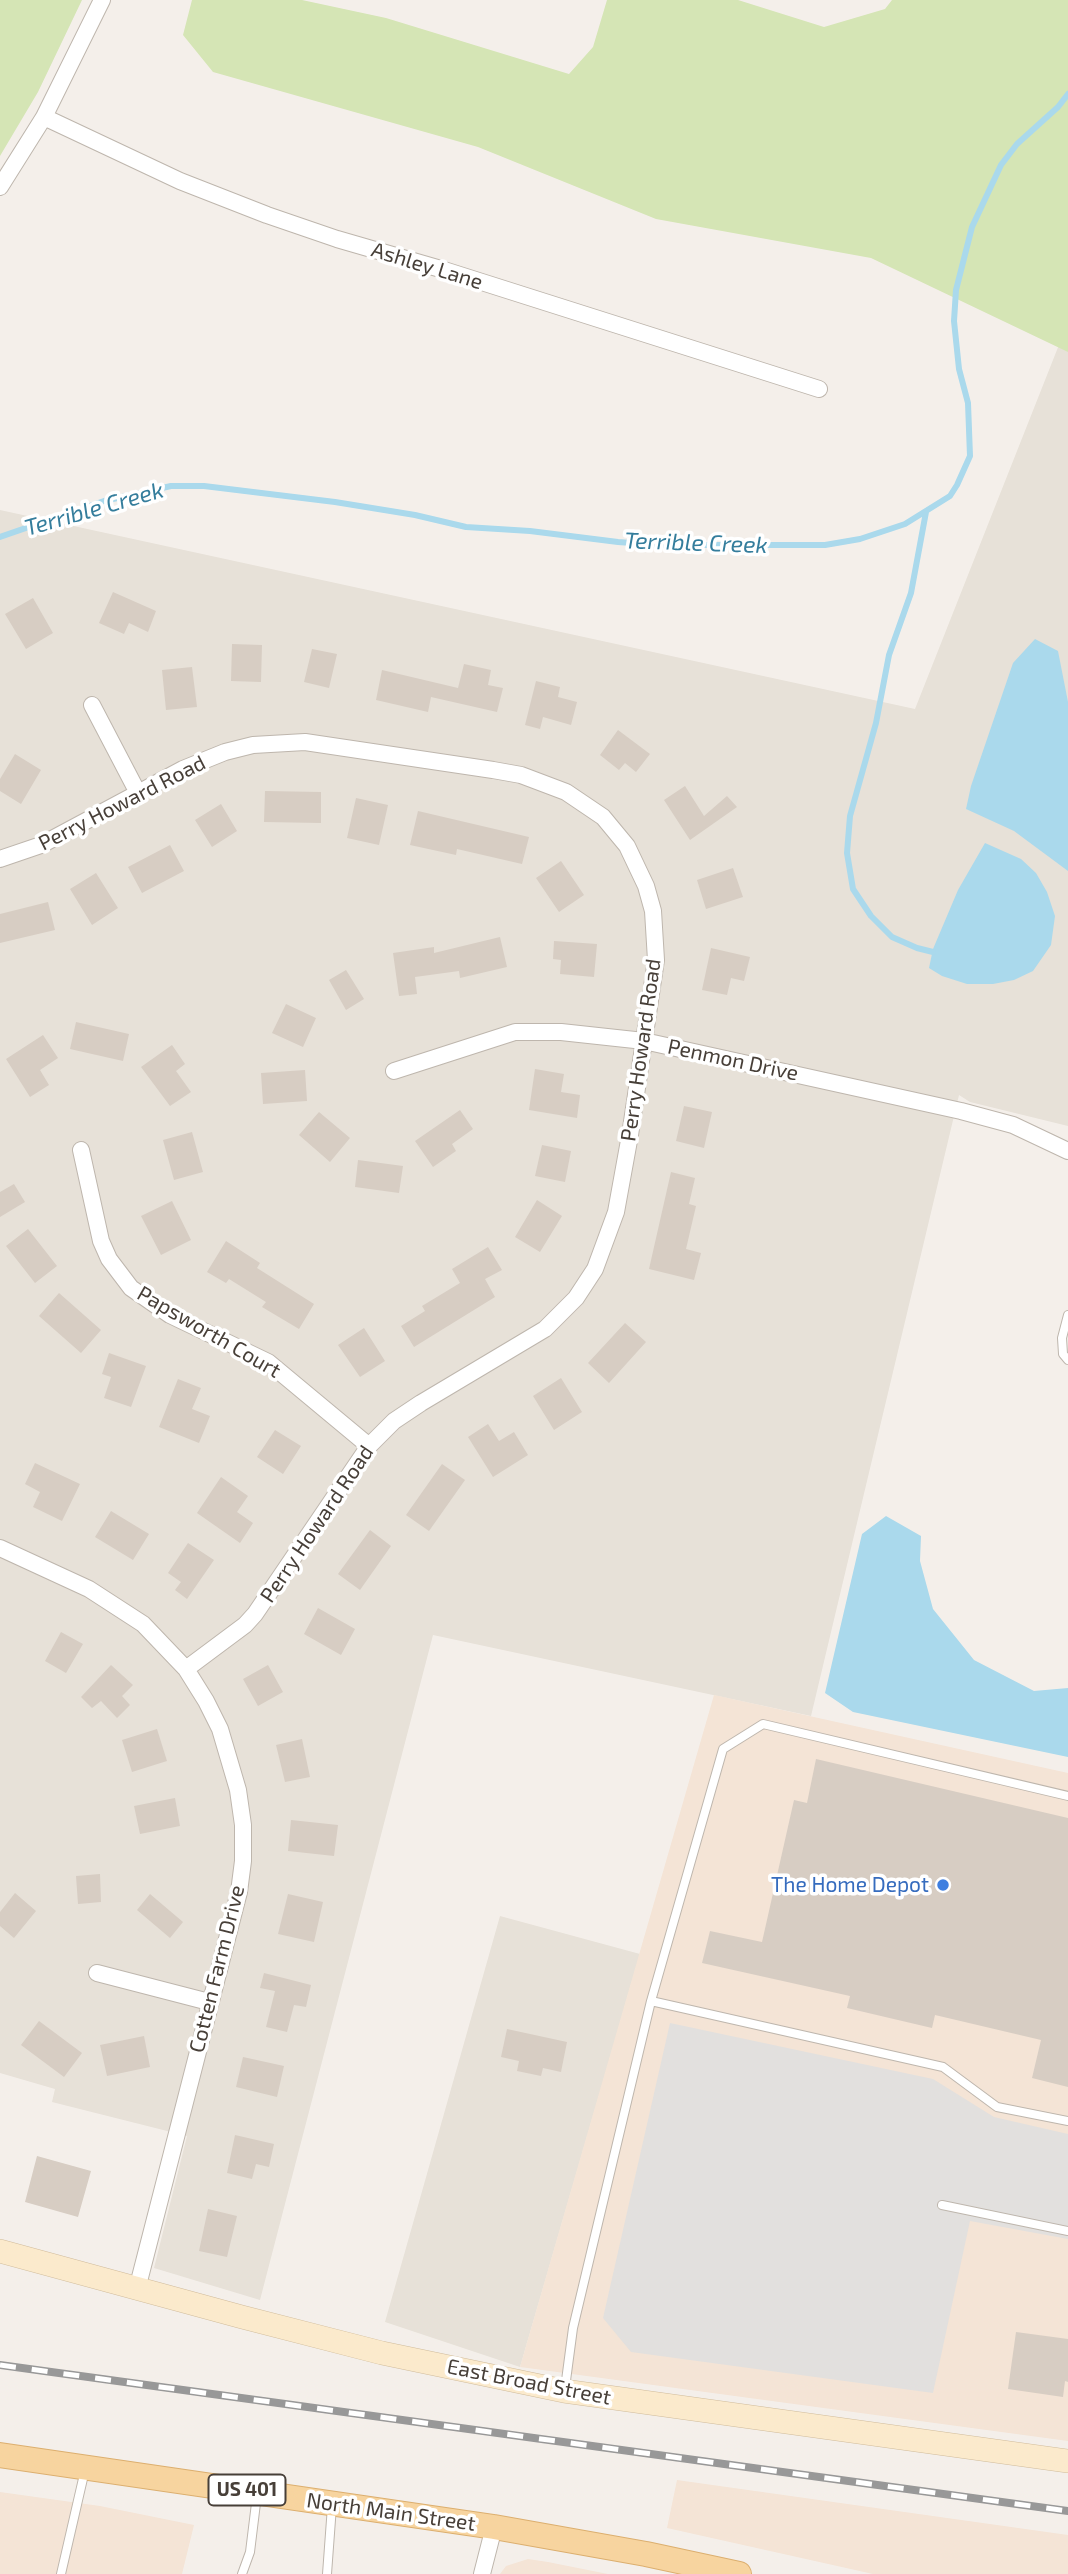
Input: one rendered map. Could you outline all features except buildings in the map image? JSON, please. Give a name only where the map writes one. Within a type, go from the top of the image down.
[{"type":"main road","name":"East Broad Street","points":[[0,2251],[382,2353],[564,2391],[1068,2461]]},
{"type":"main road","name":"North Main Street","points":[[0,2455],[494,2527],[739,2574]]},
{"type":"street","points":[[0,187],[44,117],[102,0]]},
{"type":"street","name":"Ashley Lane","points":[[44,117],[180,181],[267,215],[819,389]]},
{"type":"street","points":[[92,705],[138,793]]},
{"type":"street","name":"Perry Howard Road","points":[[0,859],[41,845],[183,769],[225,752],[280,742],[332,745],[521,775],[566,792],[589,805],[627,846],[646,886],[653,911],[656,960],[644,1041],[616,1212],[595,1269],[576,1298],[545,1329],[394,1421],[369,1446],[256,1614],[186,1669]]},
{"type":"street","name":"Penmon Drive","points":[[394,1071],[515,1032],[561,1031],[644,1041],[961,1111],[1013,1125],[1068,1151]]},
{"type":"street","name":"Papsworth Court","points":[[81,1150],[101,1241],[131,1288],[170,1315],[268,1363],[292,1380],[369,1446]]},
{"type":"street","name":"Cotten Farm Drive","points":[[0,1548],[89,1589],[143,1624],[186,1669],[220,1729],[238,1790],[243,1825],[239,1892],[137,2289]]},
{"type":"street","points":[[97,1973],[209,2003]]},
{"type":"street","points":[[482,2574],[494,2527]]},
{"type":"lane","points":[[1068,1315],[1062,1338],[1063,1353],[1068,1360]]},
{"type":"lane","points":[[564,2391],[573,2328],[651,2001],[723,1749],[763,1724],[1068,1796]]},
{"type":"lane","points":[[651,2001],[943,2067],[997,2107],[1068,2121]]},
{"type":"lane","points":[[942,2204],[1068,2231]]},
{"type":"lane","points":[[61,2574],[85,2467]]},
{"type":"lane","points":[[242,2574],[250,2552],[257,2492]]},
{"type":"lane","points":[[327,2574],[333,2503]]},
{"type":"shaded area","points":[[1068,322],[1068,1126],[970,1102],[959,1095],[811,1716],[433,1635],[260,2300],[154,2268],[187,2136],[52,2102],[55,2089],[0,2073],[0,510],[915,709]]},
{"type":"shaded area","points":[[714,1695],[1068,1773],[1068,2441],[520,2367]]},
{"type":"shaded area","points":[[500,1916],[640,1954],[520,2367],[385,2322]]},
{"type":"shaded area","points":[[670,2023],[933,2079],[994,2117],[1068,2134],[1068,2239],[970,2221],[933,2393],[631,2352],[603,2318]]},
{"type":"shaded area","points":[[677,2480],[1068,2535],[1068,2574],[873,2574],[667,2528]]},
{"type":"shaded area","points":[[0,2492],[100,2506],[194,2525],[182,2574],[0,2574]]},
{"type":"shaded area","points":[[528,2559],[608,2574],[500,2574],[506,2566]]},
{"type":"green space","points":[[0,0],[82,0],[38,92],[0,156]]},
{"type":"green space","points":[[192,0],[302,0],[386,18],[569,74],[593,47],[607,0],[738,0],[824,27],[885,9],[892,0],[1068,0],[1068,352],[871,258],[656,219],[478,147],[213,72],[183,35]]},
{"type":"water","points":[[1035,639],[1058,651],[1068,702],[1068,871],[1014,831],[966,809],[971,786],[1013,663]]},
{"type":"water","points":[[985,843],[1021,859],[1036,873],[1047,892],[1055,916],[1051,945],[1033,971],[1014,980],[993,984],[967,984],[942,976],[929,968],[933,949],[958,890]]},
{"type":"water","points":[[886,1516],[921,1536],[920,1561],[933,1609],[974,1660],[1034,1691],[1068,1688],[1068,1757],[853,1712],[825,1693],[862,1534]]},
{"type":"waterway","name":"Terrible Creek","points":[[0,537],[104,501],[171,486],[204,486],[335,502],[415,515],[466,527],[685,547],[825,545],[860,539],[905,524],[950,496],[970,456],[968,403],[959,369],[954,321],[956,290],[972,227],[1001,165],[1017,144],[1058,107],[1068,94]]},
{"type":"waterway","points":[[926,512],[911,593],[889,655],[876,723],[850,816],[847,853],[853,889],[871,916],[892,937],[933,952]]},
{"type":"railway","points":[[0,2365],[1068,2511]]},
{"type":"place","name":"The Home Depot","points":[[943,1885]]}]
